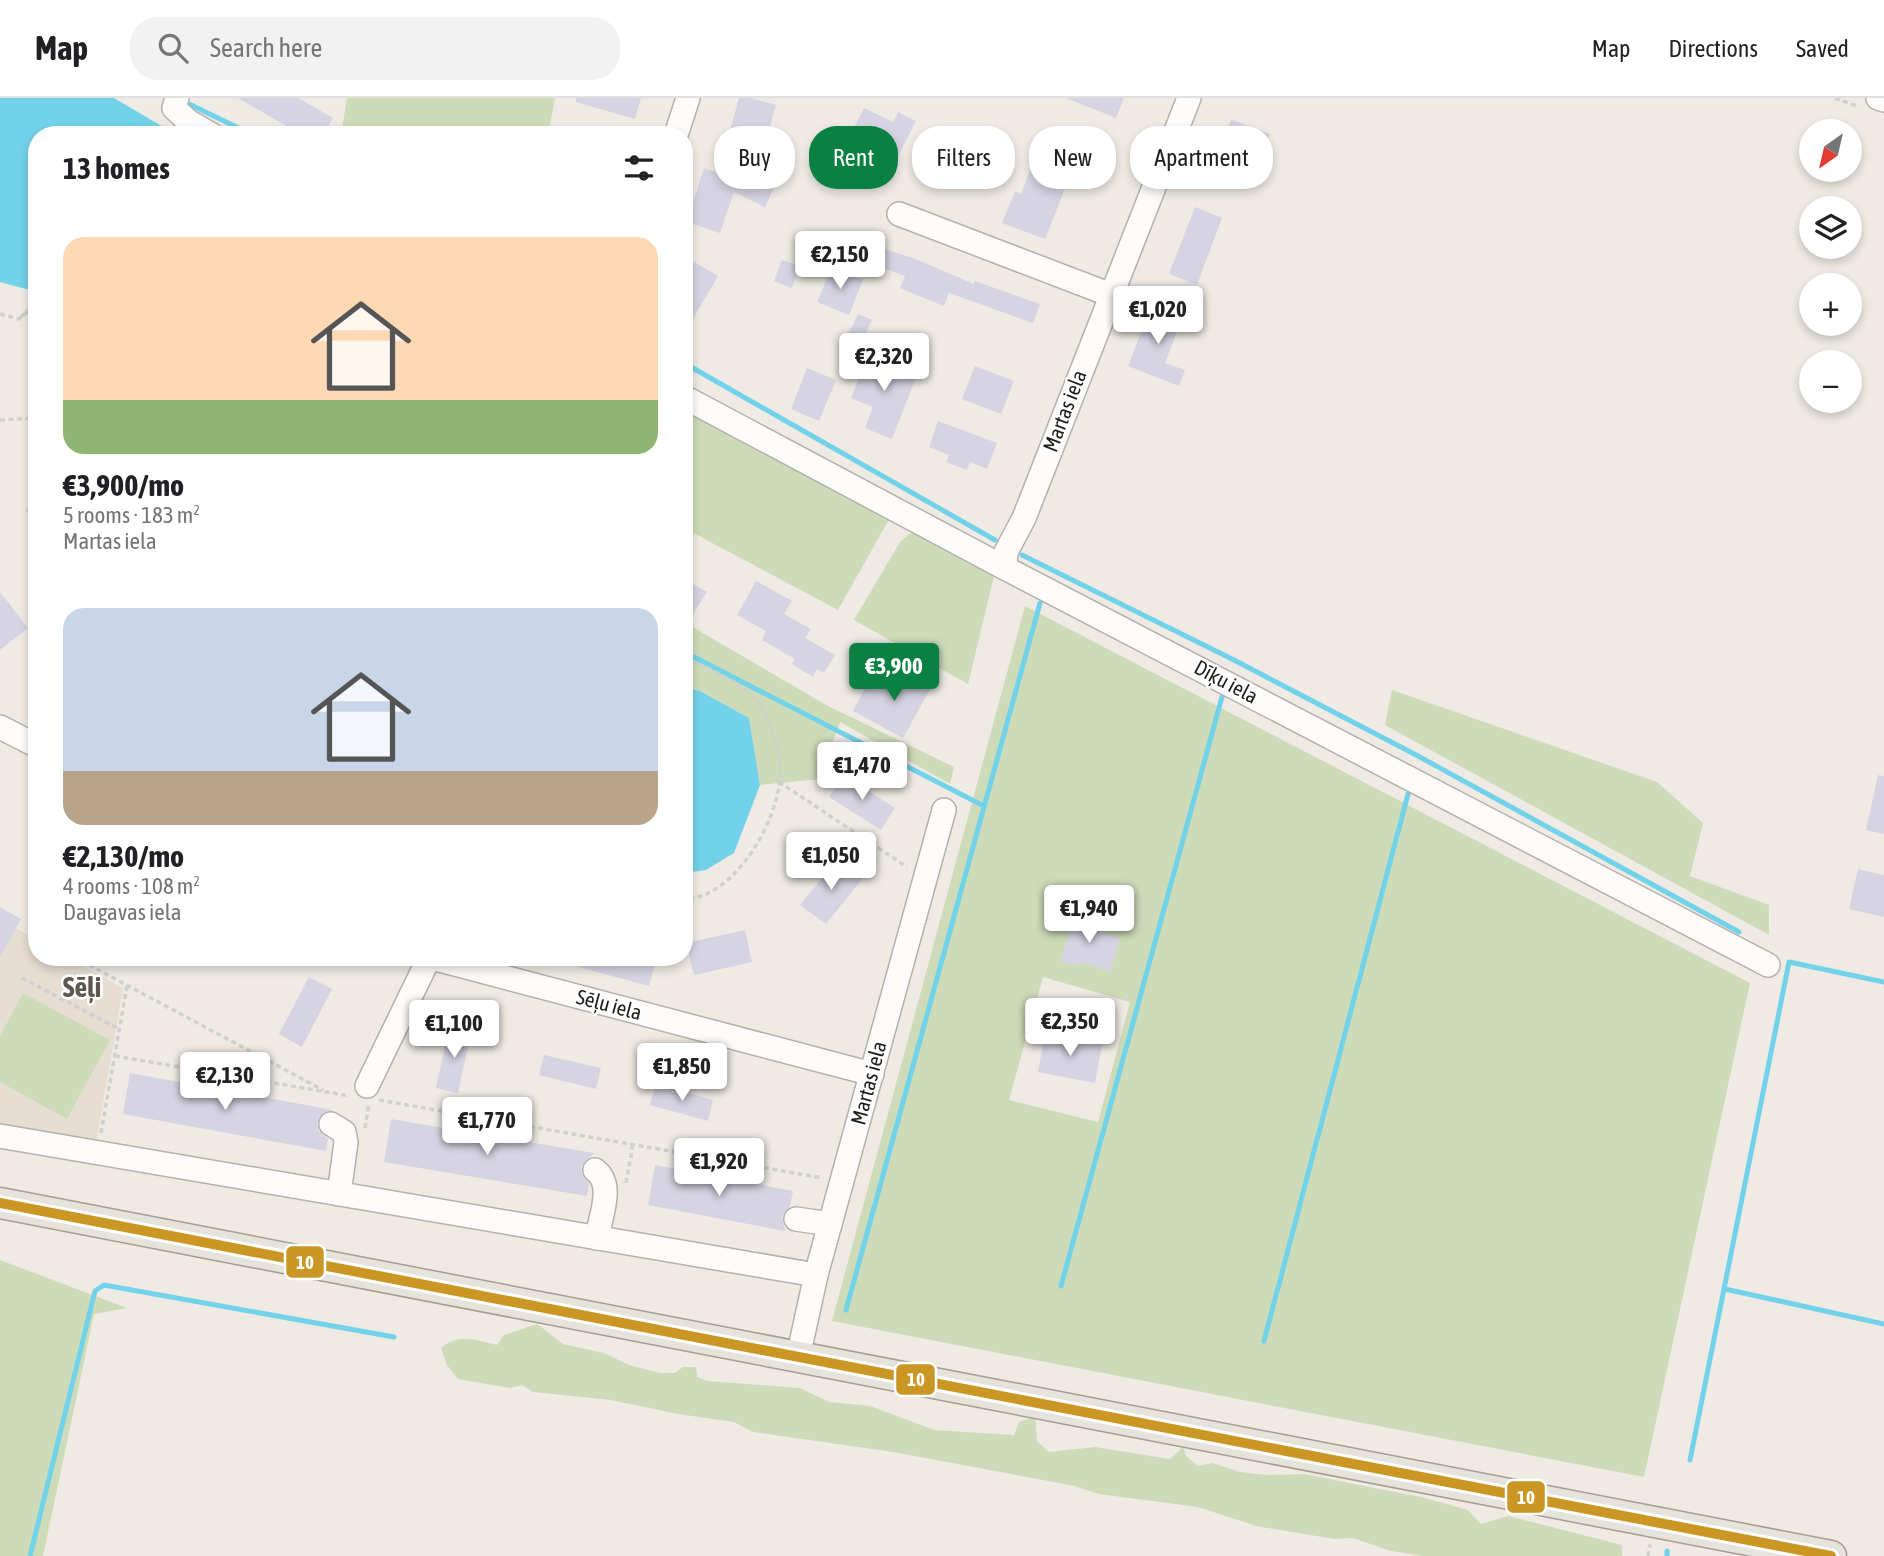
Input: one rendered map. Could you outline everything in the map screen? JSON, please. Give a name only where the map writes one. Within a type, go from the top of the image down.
[{"type":"main road","points":[[0,1203],[1831,1556]]},
{"type":"street","points":[[679,126],[688,98]]},
{"type":"street","name":"Martas iela","points":[[1004,568],[1006,552],[1024,518],[1189,98]]},
{"type":"street","points":[[1878,98],[1884,100]]},
{"type":"street","points":[[175,103],[188,121],[197,126]]},
{"type":"street","points":[[899,214],[1111,295]]},
{"type":"street","name":"Dīķu iela","points":[[693,402],[1004,568],[1768,965]]},
{"type":"street","points":[[0,727],[28,741]]},
{"type":"street","name":"Martas iela","points":[[798,1356],[816,1275],[923,877],[944,810]]},
{"type":"street","points":[[365,1094],[424,966]]},
{"type":"street","name":"Sēļu iela","points":[[459,966],[872,1074]]},
{"type":"street","points":[[331,1125],[344,1132],[346,1142],[339,1194]]},
{"type":"street","points":[[0,1136],[816,1275]]},
{"type":"street","points":[[595,1170],[603,1176],[607,1187],[597,1238]]},
{"type":"street","points":[[796,1219],[830,1224]]},
{"type":"path","points":[[0,314],[19,319],[28,312]]},
{"type":"path","points":[[0,420],[28,418]]},
{"type":"path","points":[[693,662],[753,695],[775,736],[779,782],[777,801],[763,833],[738,871],[708,894],[693,897]]},
{"type":"path","points":[[779,782],[923,877]]},
{"type":"path","points":[[91,966],[327,1092]]},
{"type":"path","points":[[22,978],[119,1028]]},
{"type":"path","points":[[100,1139],[127,985]]},
{"type":"path","points":[[114,1056],[327,1092],[365,1094],[842,1182]]},
{"type":"shaded area","points":[[0,919],[28,935],[28,966],[84,966],[123,988],[96,1143],[0,1127]]},
{"type":"green space","points":[[347,98],[555,98],[550,126],[342,126]]},
{"type":"green space","points":[[694,411],[891,516],[838,610],[693,533]]},
{"type":"green space","points":[[912,532],[995,572],[968,684],[854,620],[900,542]]},
{"type":"green space","points":[[1025,606],[1750,983],[1644,1477],[832,1321]],"holes":[[[1043,977],[1130,1002],[1098,1122],[1009,1100]]]},
{"type":"green space","points":[[693,627],[828,706],[954,767],[950,784],[840,722],[820,779],[760,785],[749,718],[693,689]]},
{"type":"green space","points":[[1392,690],[1657,782],[1703,823],[1690,876],[1769,905],[1769,935],[1385,725]]},
{"type":"green space","points":[[23,993],[110,1040],[67,1119],[0,1082],[0,1036]]},
{"type":"green space","points":[[0,1260],[127,1308],[94,1314],[43,1556],[0,1556]]},
{"type":"green space","points":[[537,1324],[563,1344],[604,1353],[629,1365],[660,1373],[675,1373],[683,1367],[696,1367],[697,1377],[708,1381],[800,1388],[829,1402],[870,1406],[934,1430],[1014,1435],[1019,1422],[1035,1417],[1037,1441],[1049,1452],[1095,1447],[1170,1459],[1183,1447],[1186,1456],[1198,1466],[1212,1463],[1240,1472],[1267,1475],[1304,1474],[1421,1497],[1468,1510],[1481,1524],[1508,1516],[1622,1545],[1622,1556],[1423,1556],[1391,1551],[1353,1538],[1334,1539],[1256,1526],[1198,1507],[1099,1494],[1075,1486],[893,1452],[753,1432],[734,1422],[611,1400],[533,1392],[522,1385],[510,1388],[458,1379],[447,1365],[441,1348],[461,1339],[497,1345],[504,1335]]},
{"type":"water","points":[[0,98],[114,98],[162,126],[28,126],[28,289],[0,282]]},
{"type":"water","points":[[693,689],[749,718],[760,785],[734,853],[706,870],[693,872]]},
{"type":"building","points":[[238,98],[298,98],[333,118],[328,126],[286,126]]},
{"type":"building","points":[[576,98],[641,98],[635,119],[576,102]]},
{"type":"building","points":[[739,98],[751,98],[776,105],[770,126],[731,126]]},
{"type":"building","points":[[1066,98],[1124,98],[1116,118]]},
{"type":"building","points":[[864,108],[893,122],[898,112],[916,121],[898,156],[898,126],[855,126]]},
{"type":"building","points":[[1231,119],[1249,126],[1228,126]]},
{"type":"building","points":[[704,168],[714,172],[714,189],[773,189],[765,207],[734,192],[720,233],[693,224],[693,203]]},
{"type":"building","points":[[1029,173],[1029,189],[1065,189],[1045,239],[1002,223],[1015,191],[1021,194]]},
{"type":"building","points":[[1195,207],[1222,218],[1197,285],[1169,274]]},
{"type":"building","points":[[881,248],[913,258],[974,284],[975,281],[1040,304],[1033,323],[949,293],[944,306],[900,288],[905,276],[875,265]]},
{"type":"building","points":[[782,260],[800,266],[792,288],[774,281]]},
{"type":"building","points":[[693,261],[718,276],[693,319]]},
{"type":"building","points":[[832,267],[863,280],[849,315],[817,302]]},
{"type":"building","points":[[1152,305],[1183,317],[1165,363],[1185,370],[1179,386],[1128,366]]},
{"type":"building","points":[[858,314],[872,320],[863,339],[849,333]]},
{"type":"building","points":[[869,352],[918,372],[892,439],[865,428],[873,407],[851,398]]},
{"type":"building","points":[[975,366],[1014,381],[1001,414],[962,399]]},
{"type":"building","points":[[807,368],[836,380],[819,421],[791,409]]},
{"type":"building","points":[[938,421],[997,443],[987,469],[970,462],[967,470],[946,462],[949,455],[929,447]]},
{"type":"building","points":[[756,581],[792,601],[784,614],[811,629],[805,638],[835,655],[824,673],[817,669],[813,677],[792,664],[795,659],[762,640],[766,631],[737,615]]},
{"type":"building","points":[[693,584],[707,592],[693,614]]},
{"type":"building","points":[[0,592],[28,628],[0,650]]},
{"type":"building","points":[[906,669],[933,684],[903,738],[853,711],[869,680],[892,693]]},
{"type":"building","points":[[844,775],[895,808],[881,830],[829,797]]},
{"type":"building","points":[[1878,775],[1884,776],[1884,834],[1866,830]]},
{"type":"building","points":[[838,859],[862,879],[826,924],[800,905]]},
{"type":"building","points":[[1858,869],[1884,875],[1884,917],[1849,909]]},
{"type":"building","points":[[0,907],[21,919],[0,957]]},
{"type":"building","points":[[1074,915],[1095,921],[1093,930],[1120,938],[1110,971],[1080,962],[1079,966],[1061,961]]},
{"type":"building","points":[[745,930],[752,962],[694,975],[693,941]]},
{"type":"building","points":[[575,966],[655,966],[649,986]]},
{"type":"building","points":[[309,977],[332,989],[302,1047],[279,1034]]},
{"type":"building","points":[[449,1027],[471,1032],[458,1093],[436,1088]]},
{"type":"building","points":[[1045,1034],[1102,1044],[1095,1083],[1038,1072]]},
{"type":"building","points":[[544,1055],[601,1068],[596,1089],[539,1075]]},
{"type":"building","points":[[130,1073],[333,1110],[324,1112],[317,1123],[319,1131],[328,1139],[326,1151],[123,1114]]},
{"type":"building","points":[[656,1084],[713,1100],[708,1121],[650,1105]]},
{"type":"building","points":[[391,1119],[594,1153],[581,1167],[589,1184],[587,1196],[384,1162]]},
{"type":"building","points":[[655,1165],[793,1191],[790,1206],[782,1216],[785,1231],[648,1205]]},
{"type":"waterway","points":[[189,104],[234,126]]},
{"type":"waterway","points":[[693,368],[995,540]]},
{"type":"waterway","points":[[1022,555],[1232,659],[1418,756],[1739,932]]},
{"type":"waterway","points":[[846,1310],[1040,603]]},
{"type":"waterway","points":[[693,657],[984,806]]},
{"type":"waterway","points":[[1061,1286],[1222,697]]},
{"type":"waterway","points":[[1264,1341],[1408,794]]},
{"type":"waterway","points":[[1690,1460],[1789,962],[1884,982]]},
{"type":"waterway","points":[[30,1556],[95,1291],[104,1285],[394,1337]]},
{"type":"waterway","points":[[1725,1289],[1884,1324]]},
{"type":"waterway","points":[[1667,1551],[1667,1556]]},
{"type":"transit line","name":"10","points":[[0,1203],[1831,1556]]},
{"type":"district","name":"Sēļi","points":[[82,987]]}]
